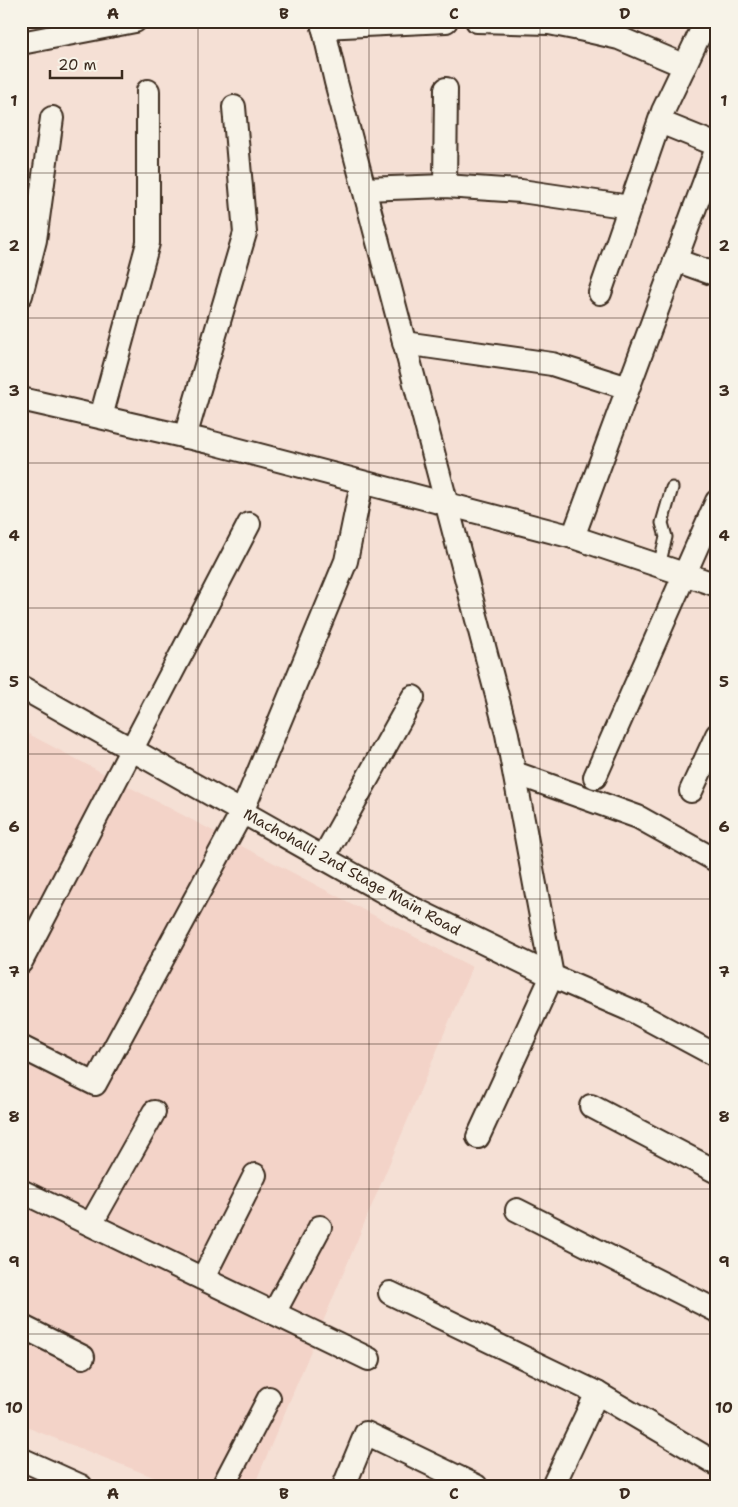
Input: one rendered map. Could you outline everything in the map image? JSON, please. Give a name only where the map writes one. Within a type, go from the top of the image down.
[{"type":"street","points":[[21,43],[135,21]]},
{"type":"street","points":[[446,21],[322,24],[507,734],[552,976],[478,1137]]},
{"type":"street","points":[[477,21],[549,23],[584,30],[619,38],[685,66]]},
{"type":"street","points":[[600,293],[660,122],[706,21]]},
{"type":"street","points":[[444,186],[446,89]]},
{"type":"street","points":[[101,417],[148,242],[148,91]]},
{"type":"street","points":[[185,436],[245,233],[234,107]]},
{"type":"street","points":[[21,295],[35,240],[52,118]]},
{"type":"street","points":[[573,537],[717,147],[660,122]]},
{"type":"street","points":[[364,189],[444,186],[521,191],[630,207]]},
{"type":"street","points":[[675,260],[717,275]]},
{"type":"street","points":[[404,343],[552,364],[628,388]]},
{"type":"street","points":[[21,399],[185,436],[447,506],[573,537],[717,585]]},
{"type":"street","points":[[21,1047],[96,1084],[242,812],[346,561],[362,483]]},
{"type":"street","points":[[595,777],[717,501]]},
{"type":"street","points":[[21,962],[249,524]]},
{"type":"street","name":"Machohalli 2nd Stage Main Road","points":[[21,687],[414,909],[552,976],[635,1012],[717,1056]]},
{"type":"street","points":[[324,858],[413,697]]},
{"type":"street","points":[[691,791],[717,735]]},
{"type":"street","points":[[515,773],[638,817],[717,861]]},
{"type":"street","points":[[591,1106],[717,1172]]},
{"type":"street","points":[[91,1224],[154,1112]]},
{"type":"street","points":[[203,1278],[255,1175]]},
{"type":"street","points":[[21,1191],[369,1359]]},
{"type":"street","points":[[517,1210],[717,1311]]},
{"type":"street","points":[[274,1313],[320,1227]]},
{"type":"street","points":[[390,1293],[597,1393],[717,1464]]},
{"type":"street","points":[[21,1326],[83,1356]]},
{"type":"street","points":[[553,1486],[597,1393]]},
{"type":"street","points":[[222,1486],[269,1398]]},
{"type":"street","points":[[344,1486],[366,1433],[476,1486]]},
{"type":"street","points":[[21,1459],[81,1486]]},
{"type":"lane","points":[[659,566],[666,537],[662,523],[672,488]]},
{"type":"shaded area","points":[[21,730],[472,967],[254,1486],[176,1486],[21,1425]]}]
